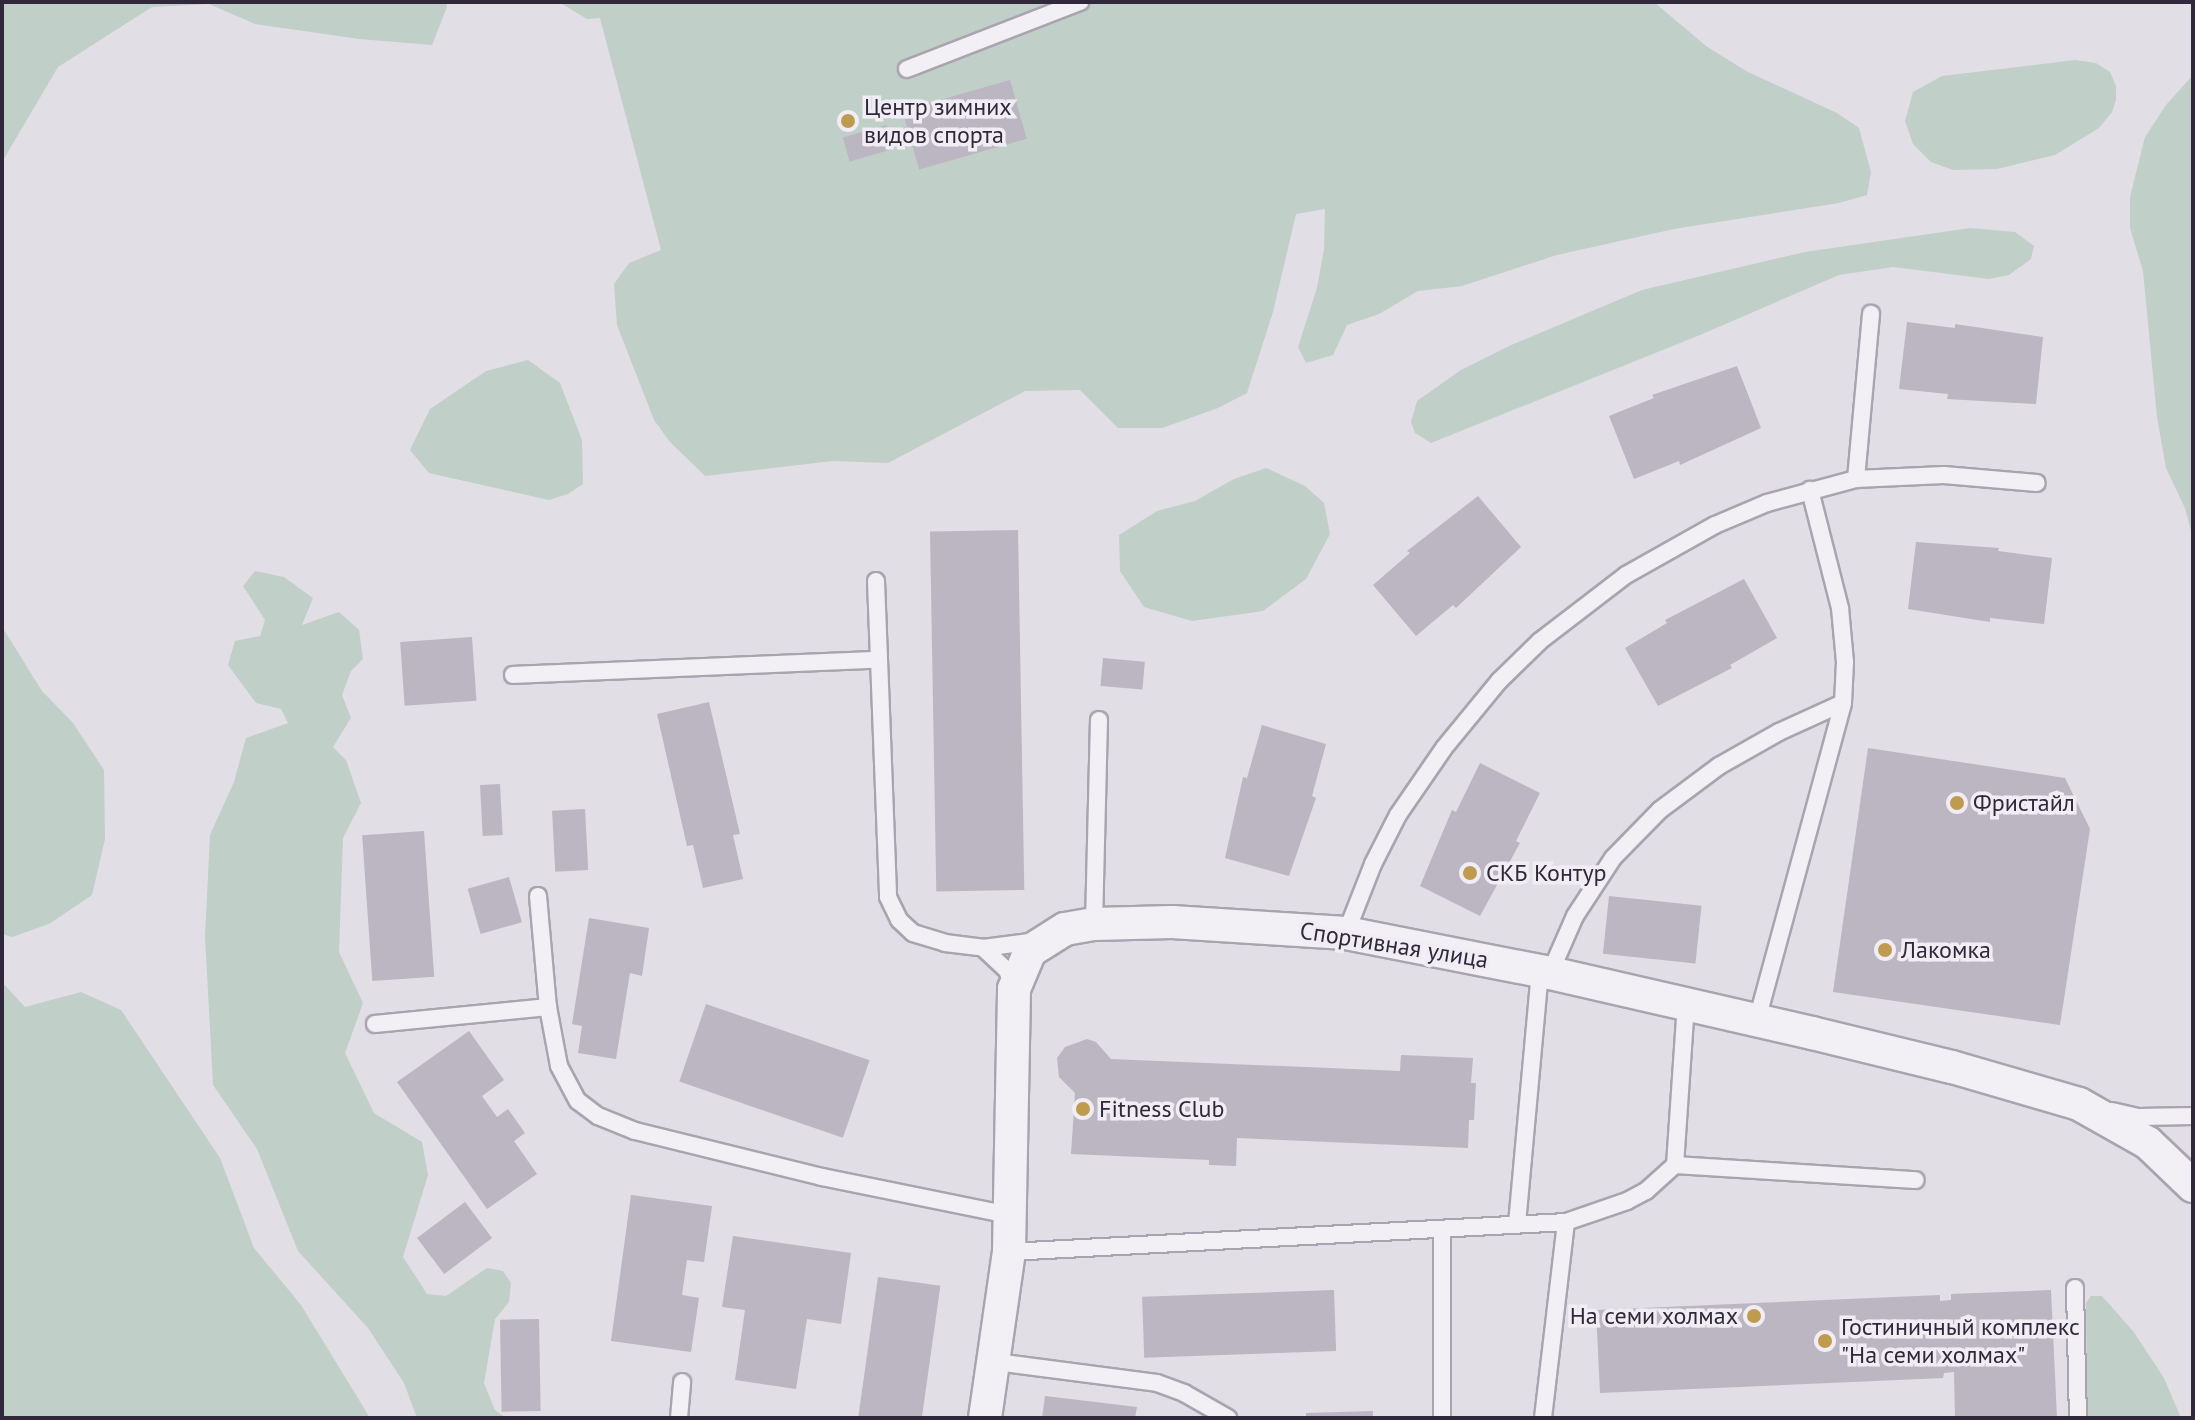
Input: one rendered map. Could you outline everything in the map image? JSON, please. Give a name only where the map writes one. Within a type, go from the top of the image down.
[{"type":"street","name":"Спортивная улица","points":[[1045,939],[1065,929],[1094,924],[1214,923],[1346,933],[1545,972],[1952,1067],[2079,1104],[2148,1143],[2193,1186]]},
{"type":"street","points":[[985,1418],[996,1362],[1009,1252],[1014,989],[1030,951],[1045,939]]},
{"type":"lane","points":[[907,69],[1080,2]]},
{"type":"lane","points":[[1856,479],[1871,314]]},
{"type":"lane","points":[[1346,933],[1373,864],[1413,792],[1473,710],[1540,641],[1595,597],[1668,549],[1715,525],[1810,490],[1856,479],[1944,475],[2037,483]]},
{"type":"lane","points":[[1757,1020],[1843,703],[1840,608],[1810,490]]},
{"type":"lane","points":[[876,581],[888,897],[899,920],[913,933],[945,943],[983,948],[1045,939]]},
{"type":"lane","points":[[513,675],[878,660]]},
{"type":"lane","points":[[1517,1224],[1545,972],[1575,916],[1613,858],[1660,810],[1719,766],[1779,732],[1843,703]]},
{"type":"lane","points":[[1094,924],[1099,720]]},
{"type":"lane","points":[[538,896],[548,1007],[559,1066],[578,1101],[598,1116],[635,1131],[822,1177],[1009,1215]]},
{"type":"lane","points":[[983,948],[1007,970],[1014,989]]},
{"type":"lane","points":[[1009,1252],[1566,1222],[1627,1201],[1646,1191],[1675,1165],[1686,1004]]},
{"type":"lane","points":[[375,1024],[548,1007]]},
{"type":"lane","points":[[2079,1104],[2139,1117],[2193,1116]]},
{"type":"lane","points":[[1675,1165],[1916,1180]]},
{"type":"lane","points":[[1543,1418],[1566,1222]]},
{"type":"lane","points":[[1442,1229],[1442,1418]]},
{"type":"lane","points":[[2075,1288],[2078,1418]]},
{"type":"lane","points":[[996,1362],[1157,1383],[1184,1393],[1228,1418]]},
{"type":"lane","points":[[679,1418],[682,1382]]},
{"type":"shaded area","points":[[2,2],[446,2],[447,7],[432,45],[359,39],[255,24],[209,4],[152,7],[58,67],[2,162]]},
{"type":"shaded area","points":[[559,2],[1654,2],[1706,46],[1746,71],[1837,113],[1859,128],[1871,172],[1867,195],[1839,203],[1674,229],[1557,255],[1462,286],[1418,291],[1379,314],[1347,325],[1333,355],[1306,363],[1298,347],[1317,288],[1324,249],[1325,209],[1296,214],[1273,312],[1247,393],[1218,408],[1162,428],[1118,428],[1080,390],[1025,391],[888,463],[833,461],[705,476],[670,442],[654,420],[617,325],[614,284],[629,263],[661,250],[600,18],[587,19]]},
{"type":"shaded area","points":[[2075,60],[2096,63],[2110,72],[2116,86],[2116,100],[2112,112],[2099,128],[2055,155],[1997,169],[1953,170],[1931,162],[1913,144],[1905,121],[1913,92],[1942,76]]},
{"type":"shaded area","points":[[2193,75],[2193,538],[2185,508],[2166,468],[2157,417],[2143,271],[2130,228],[2130,197],[2145,137],[2166,105]]},
{"type":"shaded area","points":[[1970,228],[2015,232],[2034,246],[2031,259],[2009,275],[1989,279],[1893,267],[1839,275],[1700,335],[1431,443],[1415,433],[1411,422],[1417,401],[1461,370],[1509,346],[1642,290],[1805,252]]},
{"type":"shaded area","points":[[528,360],[560,383],[582,440],[583,484],[568,494],[549,500],[429,473],[410,450],[430,409],[486,371]]},
{"type":"shaded area","points":[[1266,468],[1305,486],[1324,503],[1330,534],[1306,579],[1263,611],[1192,621],[1144,607],[1120,571],[1119,535],[1157,511],[1195,501],[1234,479]]},
{"type":"shaded area","points":[[255,571],[284,577],[313,598],[302,625],[339,612],[359,630],[363,659],[351,671],[342,695],[351,718],[333,747],[346,760],[361,803],[343,838],[339,952],[363,1003],[345,1053],[374,1113],[422,1142],[428,1175],[403,1257],[427,1294],[446,1296],[487,1268],[503,1271],[511,1283],[509,1302],[495,1319],[484,1383],[495,1410],[506,1418],[417,1418],[404,1383],[368,1328],[298,1251],[257,1149],[213,1085],[205,936],[210,835],[234,782],[246,738],[288,723],[281,709],[256,703],[228,665],[235,641],[260,636],[265,620],[243,586]]},
{"type":"shaded area","points":[[2,621],[4,630],[42,691],[73,723],[104,770],[105,839],[92,895],[49,924],[12,937],[2,934]]},
{"type":"shaded area","points":[[2,982],[25,1007],[81,992],[121,1010],[220,1158],[254,1248],[301,1305],[370,1418],[2,1418]]},
{"type":"shaded area","points":[[2091,1296],[2102,1296],[2133,1331],[2164,1378],[2181,1418],[2087,1418],[2086,1303]]},
{"type":"building","points":[[1010,80],[1027,139],[919,170],[902,111]]},
{"type":"building","points":[[886,125],[893,149],[850,161],[843,137]]},
{"type":"building","points":[[1907,322],[1955,328],[1955,324],[2043,337],[2036,404],[1947,399],[1948,394],[1899,389]]},
{"type":"building","points":[[1737,366],[1761,428],[1680,465],[1679,461],[1634,479],[1609,416],[1654,398],[1652,395]]},
{"type":"building","points":[[1478,496],[1521,547],[1456,608],[1453,605],[1416,636],[1373,585],[1410,553],[1407,551]]},
{"type":"building","points":[[1018,530],[1024,890],[936,891],[930,532]]},
{"type":"building","points":[[1916,542],[1999,548],[1998,551],[2052,558],[2044,624],[1990,618],[1990,622],[1908,609]]},
{"type":"building","points":[[1744,579],[1777,638],[1730,665],[1732,668],[1658,706],[1625,648],[1667,623],[1665,620]]},
{"type":"building","points":[[472,637],[476,701],[405,706],[400,642]]},
{"type":"building","points":[[1103,658],[1145,662],[1142,690],[1101,686]]},
{"type":"building","points":[[709,702],[740,834],[733,835],[743,879],[703,888],[693,845],[687,846],[657,714]]},
{"type":"building","points":[[1262,725],[1326,744],[1312,796],[1316,798],[1289,876],[1225,858],[1243,777],[1247,778]]},
{"type":"building","points":[[1868,748],[2065,778],[2090,829],[2060,1025],[1833,992]]},
{"type":"building","points":[[1480,763],[1540,793],[1516,841],[1520,843],[1480,916],[1420,886],[1452,810],[1456,812]]},
{"type":"building","points":[[500,784],[503,835],[483,836],[480,785]]},
{"type":"building","points":[[585,809],[588,870],[555,872],[552,811]]},
{"type":"building","points":[[424,831],[434,977],[372,981],[362,835]]},
{"type":"building","points":[[509,877],[522,922],[481,934],[468,889]]},
{"type":"building","points":[[1609,896],[1701,906],[1695,963],[1603,954]]},
{"type":"building","points":[[589,918],[649,928],[642,976],[630,973],[616,1059],[578,1053],[582,1026],[572,1024]]},
{"type":"building","points":[[706,1004],[870,1060],[843,1138],[679,1082]]},
{"type":"building","points":[[469,1031],[504,1080],[482,1096],[497,1117],[508,1109],[525,1133],[514,1141],[537,1174],[487,1209],[397,1082]]},
{"type":"building","points":[[1087,1039],[1096,1042],[1111,1059],[1400,1071],[1401,1055],[1473,1058],[1471,1083],[1476,1083],[1474,1120],[1469,1120],[1468,1148],[1237,1138],[1236,1166],[1209,1165],[1209,1160],[1071,1154],[1075,1093],[1059,1077],[1057,1058],[1065,1047]]},
{"type":"building","points":[[631,1195],[712,1206],[704,1262],[687,1260],[682,1295],[699,1298],[691,1352],[611,1341]]},
{"type":"building","points":[[465,1202],[492,1238],[444,1274],[417,1238]]},
{"type":"building","points":[[733,1236],[851,1253],[841,1324],[807,1319],[796,1389],[735,1380],[745,1310],[722,1307]]},
{"type":"building","points":[[878,1277],[940,1286],[922,1418],[858,1418]]},
{"type":"building","points":[[1334,1290],[1336,1351],[1144,1358],[1142,1297]]},
{"type":"building","name":"Гостиничный комплекс \"На семи холмах\"","points":[[2051,1290],[2057,1418],[1955,1418],[1954,1372],[1944,1373],[1943,1378],[1600,1393],[1596,1310],[1940,1295],[1940,1301],[1951,1300],[1951,1294]]},
{"type":"building","points":[[539,1319],[541,1411],[502,1412],[500,1320]]},
{"type":"building","points":[[1045,1396],[1137,1407],[1135,1418],[1042,1418]]},
{"type":"building","points":[[1373,1411],[1373,1418],[1306,1418],[1306,1413]]},
{"type":"place","name":"Центр зимних видов спорта","points":[[848,121]]},
{"type":"place","name":"Фристайл","points":[[1957,803]]},
{"type":"place","name":"СКБ Контур","points":[[1470,873]]},
{"type":"place","name":"Лакомка","points":[[1885,950]]},
{"type":"place","name":"Fitness Club","points":[[1083,1109]]},
{"type":"place","name":"На семи холмах","points":[[1754,1316]]},
{"type":"place","name":"Гостиничный комплекс \"На семи холмах\"","points":[[1825,1341]]}]
